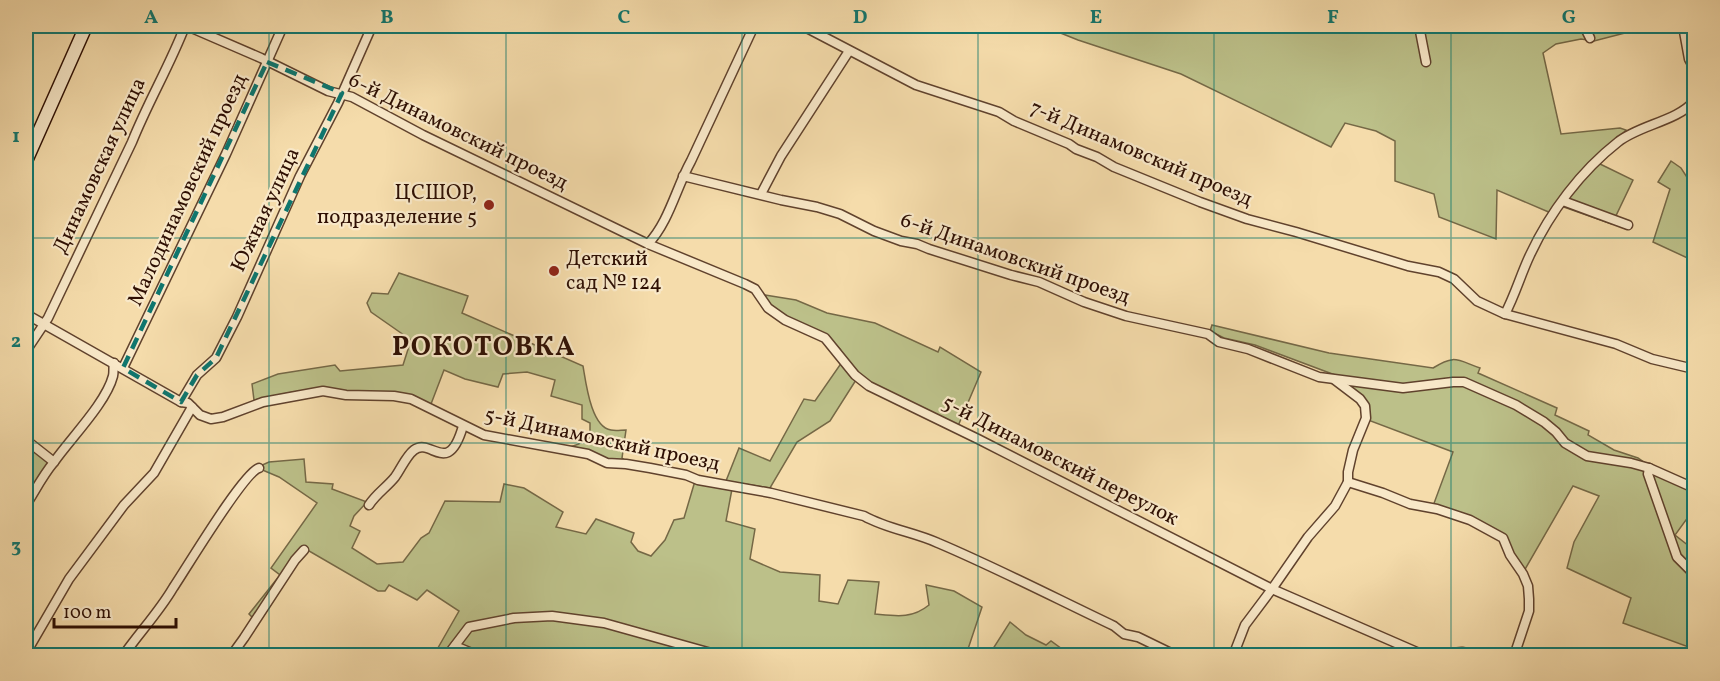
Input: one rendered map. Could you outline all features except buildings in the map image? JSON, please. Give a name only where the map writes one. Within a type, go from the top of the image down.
[{"type":"street","points":[[26,161],[86,26]]},
{"type":"street","name":"6-й Динамовский проезд","points":[[186,26],[328,91],[342,93],[648,244]]},
{"type":"street","name":"Динамовская улица","points":[[26,351],[44,324],[80,252],[186,26]]},
{"type":"street","name":"Малодинамовский проезд","points":[[123,368],[148,320],[282,26]]},
{"type":"street","name":"Южная улица","points":[[181,402],[197,375],[216,358],[237,317],[300,176],[342,93],[372,26]]},
{"type":"street","points":[[648,244],[658,234],[754,26]]},
{"type":"street","name":"7-й Динамовский проезд","points":[[803,26],[916,86],[999,112],[1114,167],[1200,202],[1281,229],[1408,266],[1439,272],[1454,279],[1470,297],[1505,314],[1616,344],[1652,359],[1695,369]]},
{"type":"street","points":[[1419,26],[1426,62]]},
{"type":"street","points":[[1584,26],[1590,38]]},
{"type":"street","points":[[1683,26],[1689,59],[1695,68],[1695,76]]},
{"type":"street","points":[[762,194],[781,156],[849,51]]},
{"type":"street","points":[[1505,314],[1531,252],[1563,201],[1584,174],[1630,133],[1678,112],[1695,101]]},
{"type":"street","name":"6-й Динамовский проезд","points":[[683,176],[840,214],[901,241],[917,244],[1011,276],[1039,282],[1084,302],[1126,316],[1208,334],[1220,342],[1248,349],[1319,377],[1403,388],[1464,382],[1516,405],[1544,422],[1577,452],[1649,468],[1695,488]]},
{"type":"street","points":[[1563,201],[1628,225]]},
{"type":"street","name":"5-й Динамовский переулок","points":[[648,244],[755,289],[768,308],[785,320],[825,338],[855,375],[869,386],[978,439],[1272,590],[1419,653],[1430,655],[1462,652],[1485,656]]},
{"type":"street","name":"5-й Динамовский проезд","points":[[26,314],[192,407],[200,415],[211,419],[236,413],[262,402],[323,391],[346,396],[394,396],[411,399],[484,435],[588,454],[607,464],[626,464],[771,493],[864,516],[875,522],[933,540],[1114,626],[1124,634],[1138,637],[1177,656]]},
{"type":"street","points":[[26,505],[54,462],[80,431],[103,395],[113,375],[114,363]]},
{"type":"street","name":"6-й Динамовский проезд","points":[[1233,656],[1245,625],[1308,537],[1335,506],[1348,483],[1353,450],[1366,418],[1365,406],[1360,399],[1335,380]]},
{"type":"street","points":[[26,653],[69,579],[123,505],[154,473],[192,407]]},
{"type":"street","points":[[369,505],[393,479],[412,451],[421,447],[447,453],[457,444],[464,426]]},
{"type":"street","points":[[26,440],[54,462]]},
{"type":"street","points":[[123,656],[173,590],[182,572],[239,486],[254,470],[259,468]]},
{"type":"street","points":[[1649,468],[1648,474],[1673,548],[1681,563],[1695,574]]},
{"type":"street","points":[[1348,483],[1410,504],[1462,517],[1503,538],[1510,555],[1523,574],[1530,599],[1529,611],[1514,656]]},
{"type":"street","points":[[231,656],[304,550]]},
{"type":"street","points":[[444,656],[455,646],[469,627],[514,618],[552,616],[604,623],[722,656]]},
{"type":"street","points":[[455,646],[479,656]]},
{"type":"highlighted area","points":[[267,62],[342,93],[216,358],[197,375],[181,402],[123,368]]},
{"type":"green space","points":[[1043,26],[1652,26],[1594,41],[1581,39],[1556,44],[1543,53],[1561,134],[1620,128],[1626,130],[1551,213],[1497,190],[1496,239],[1439,217],[1434,194],[1395,181],[1395,141],[1376,131],[1345,123],[1331,147],[1181,74]]},
{"type":"green space","points":[[1671,161],[1681,168],[1694,188],[1694,261],[1653,242],[1670,189],[1658,182]]},
{"type":"green space","points":[[1598,163],[1633,180],[1612,224],[1564,207],[1573,191]]},
{"type":"green space","points":[[399,273],[468,296],[462,313],[583,366],[588,393],[599,421],[611,430],[626,430],[622,458],[626,461],[617,462],[570,447],[579,444],[581,440],[590,438],[590,423],[582,419],[582,405],[551,396],[555,380],[527,372],[503,374],[498,387],[465,379],[444,370],[431,404],[413,397],[323,389],[254,400],[252,384],[278,374],[335,365],[340,371],[403,365],[411,340],[371,312],[367,303],[372,293],[388,294]]},
{"type":"green space","points":[[765,295],[796,300],[827,313],[875,323],[938,352],[940,347],[981,372],[958,426],[869,383],[846,360],[840,349],[827,336],[783,315],[768,305]]},
{"type":"green space","points":[[1212,325],[1329,353],[1433,368],[1446,361],[1461,361],[1480,368],[1478,373],[1557,408],[1555,415],[1589,431],[1588,435],[1614,450],[1638,458],[1651,467],[1694,485],[1694,509],[1675,535],[1694,550],[1694,649],[1623,623],[1631,598],[1567,568],[1574,542],[1599,496],[1573,486],[1524,571],[1508,547],[1507,540],[1433,506],[1453,452],[1368,420],[1364,399],[1335,375],[1255,345],[1224,338],[1210,331]]},
{"type":"green space","points":[[842,362],[856,380],[830,421],[797,442],[770,488],[726,481],[739,448],[770,461],[804,399],[815,401]]},
{"type":"green space","points":[[26,441],[47,460],[48,464],[26,501]]},
{"type":"green space","points":[[304,459],[306,482],[333,484],[332,489],[367,502],[354,516],[350,526],[360,531],[352,548],[377,564],[403,562],[421,538],[429,533],[445,501],[500,502],[504,484],[524,488],[563,512],[556,527],[586,534],[596,519],[634,533],[631,542],[638,551],[651,556],[665,540],[674,520],[684,518],[695,481],[732,489],[726,521],[755,529],[750,559],[780,572],[820,575],[819,601],[838,604],[848,580],[879,582],[875,614],[904,616],[916,613],[929,605],[926,585],[954,591],[982,607],[968,649],[988,655],[468,656],[458,652],[450,655],[408,655],[427,648],[435,653],[459,611],[427,590],[417,600],[389,585],[385,591],[378,591],[304,548],[253,618],[249,614],[280,575],[271,568],[317,503],[279,477],[260,469],[260,466],[269,462]]},
{"type":"green space","points":[[1010,622],[1026,635],[1046,645],[1051,641],[1066,652],[1064,655],[989,655]]},
{"type":"place","name":"ЦСШОР, подразделение 5","points":[[489,205]]},
{"type":"place","name":"Детский сад № 124","points":[[554,271]]},
{"type":"district","name":"РОКОТОВКА","points":[[484,348]]}]
